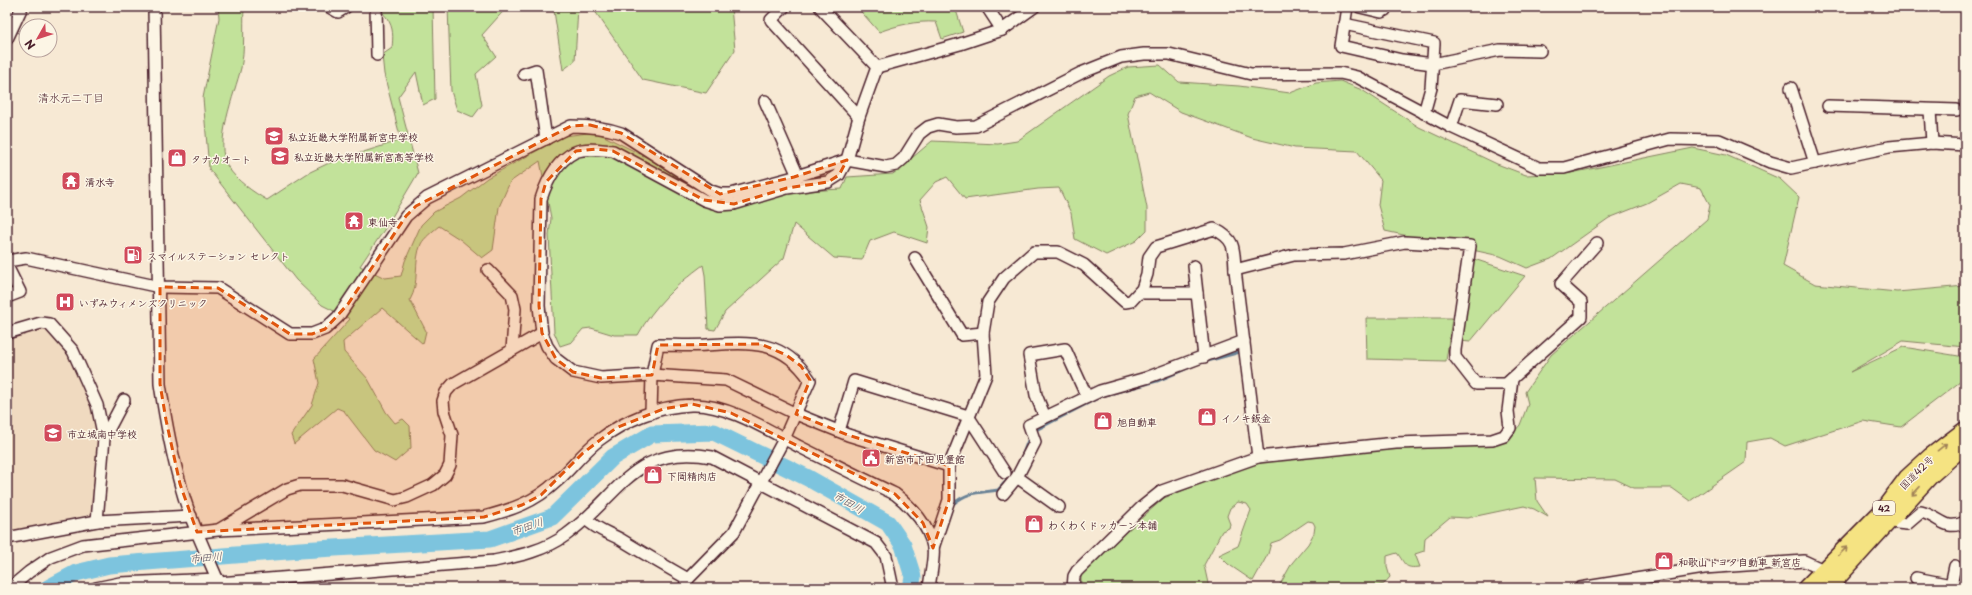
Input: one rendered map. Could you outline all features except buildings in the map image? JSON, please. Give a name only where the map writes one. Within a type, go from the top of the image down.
[{"type":"highway","name":"国道42号","points":[[1834,583],[1887,514],[1907,478],[1931,456],[1965,430]]},
{"type":"highway","name":"国道42号","points":[[1806,588],[1965,445]]},
{"type":"street","points":[[7,39],[22,7]]},
{"type":"street","points":[[154,7],[160,287],[160,384],[180,484],[197,532],[219,583]]},
{"type":"street","points":[[329,7],[338,12],[346,7]]},
{"type":"street","points":[[376,7],[377,55]]},
{"type":"street","points":[[784,7],[771,20],[859,117]]},
{"type":"street","points":[[820,7],[877,67]]},
{"type":"street","points":[[987,7],[1002,30]]},
{"type":"street","points":[[877,67],[960,44],[1002,30],[1034,7]]},
{"type":"street","points":[[1347,7],[1341,46],[1402,60],[1433,64],[1500,50],[1540,51]]},
{"type":"street","points":[[1360,7],[1381,12],[1385,10]]},
{"type":"street","points":[[1344,24],[1434,43],[1431,88],[1424,113]]},
{"type":"street","points":[[7,261],[26,258],[160,287],[218,288],[290,334],[312,334],[325,329],[348,304],[406,216],[416,206],[427,198],[571,126],[606,128],[621,133],[711,191],[720,194],[731,194],[798,176],[846,160],[886,167],[896,165],[904,158],[919,134],[928,127],[938,124],[956,127],[976,126],[1081,73],[1121,57],[1144,54],[1169,54],[1251,74],[1340,73],[1357,77],[1451,128],[1539,168],[1564,168],[1670,139],[1719,140],[1770,162],[1791,168],[1889,147],[1932,143],[1965,145]]},
{"type":"street","points":[[877,67],[859,117],[846,160],[839,175],[828,182],[787,188],[734,204],[720,204],[704,200],[613,151],[596,149],[576,151],[555,170],[546,182],[541,199],[539,306],[542,334],[547,346],[556,359],[573,372],[601,378],[652,375],[726,380],[796,414],[839,431],[949,466]]},
{"type":"street","points":[[524,74],[536,70],[546,139]]},
{"type":"street","points":[[1791,88],[1815,163]]},
{"type":"street","points":[[1451,128],[1460,100],[1498,104]]},
{"type":"street","points":[[765,101],[798,176]]},
{"type":"street","points":[[1828,106],[1957,110]]},
{"type":"street","points":[[1930,110],[1932,143]]},
{"type":"street","points":[[929,588],[933,548],[949,500],[949,466],[968,416],[986,375],[983,333],[988,302],[1004,278],[1034,252],[1058,252],[1084,265],[1125,302],[1131,301],[1142,289],[1147,274],[1149,257],[1156,247],[1214,229],[1226,235],[1234,247],[1258,457]]},
{"type":"street","points":[[1236,270],[1294,255],[1344,254],[1405,242],[1470,246],[1455,357],[1476,384],[1506,384],[1581,317],[1581,302],[1561,284],[1597,244]]},
{"type":"street","points":[[915,258],[962,335],[983,333]]},
{"type":"street","points":[[7,266],[20,292],[7,297]]},
{"type":"street","points":[[1194,266],[1204,357]]},
{"type":"street","points":[[488,270],[512,295],[515,309],[512,350]]},
{"type":"street","points":[[1139,293],[1197,293]]},
{"type":"street","points":[[7,333],[41,323],[49,324],[57,331],[73,351],[97,405],[104,438],[98,521]]},
{"type":"street","points":[[218,530],[287,489],[300,485],[342,485],[395,500],[407,497],[433,485],[445,475],[450,465],[452,435],[444,411],[443,401],[446,392],[453,384],[542,334]]},
{"type":"street","points":[[1003,494],[1017,477],[1035,442],[1029,425],[1100,391],[1146,378],[1244,341]]},
{"type":"street","points":[[586,519],[596,529],[619,539],[686,583],[734,532],[784,439],[810,380],[801,366],[786,355],[761,344],[740,342],[705,345],[658,345],[652,375],[651,413]]},
{"type":"street","points":[[1045,417],[1036,395],[1028,355],[1065,349],[1088,397]]},
{"type":"street","points":[[1073,588],[1074,576],[1077,571],[1142,507],[1162,491],[1258,457],[1396,443],[1492,440],[1504,436],[1510,428],[1508,411],[1512,379]]},
{"type":"street","points":[[839,431],[854,381],[968,416],[1005,473]]},
{"type":"street","points":[[104,438],[124,400]]},
{"type":"street","points":[[10,588],[29,572],[51,557],[83,545],[218,530],[484,517],[504,512],[522,505],[540,495],[557,482],[583,453],[616,428],[663,409],[692,404],[731,413],[895,494],[908,504],[923,523],[933,548]]},
{"type":"street","points":[[96,588],[120,583],[219,583],[494,562],[546,546],[565,537],[586,519],[630,474],[648,464],[676,455],[696,454],[712,457],[876,543],[886,556],[891,588]]},
{"type":"street","points":[[1017,477],[1059,507]]},
{"type":"street","points":[[1887,514],[1897,523],[1907,524],[1921,512],[1929,514],[1950,526],[1956,527],[1965,522]]},
{"type":"street","points":[[7,538],[98,521],[192,516]]},
{"type":"street","points":[[1580,588],[1704,568],[1804,561],[1825,570],[1834,583]]},
{"type":"street","points":[[1951,587],[1955,566]]},
{"type":"street","points":[[1916,578],[1951,587],[1965,587]]},
{"type":"highlighted area","points":[[590,125],[621,133],[720,194],[794,177],[847,160],[839,175],[828,182],[787,188],[734,204],[704,200],[613,151],[596,149],[576,151],[546,182],[541,199],[539,306],[542,333],[556,359],[573,372],[601,378],[652,375],[658,345],[761,344],[786,355],[801,366],[810,380],[796,414],[848,435],[949,466],[949,500],[933,548],[923,523],[895,494],[731,413],[692,404],[663,409],[616,428],[583,453],[541,495],[522,505],[484,517],[197,532],[180,484],[160,384],[160,287],[218,288],[290,334],[312,334],[325,329],[348,304],[406,216],[416,206],[571,126]]},
{"type":"shaded area","name":"市立城南中学校","points":[[44,328],[50,330],[72,360],[97,420],[99,439],[93,514],[7,532],[7,338]]},
{"type":"green space","points":[[218,7],[244,7],[242,61],[224,132],[224,157],[228,167],[236,177],[251,190],[267,200],[308,173],[329,163],[401,140],[384,74],[382,55],[392,48],[393,40],[391,25],[382,12],[381,7],[433,7],[435,99],[423,105],[416,72],[398,97],[418,173],[386,227],[360,266],[385,278],[401,276],[405,261],[421,225],[434,212],[461,198],[487,178],[564,136],[596,132],[648,158],[715,196],[842,189],[847,177],[893,174],[932,141],[998,144],[1017,141],[1109,76],[1128,67],[1160,65],[1179,82],[1239,86],[1290,93],[1316,83],[1340,81],[1362,90],[1419,127],[1497,164],[1526,175],[1571,173],[1693,148],[1726,155],[1780,179],[1799,197],[1783,266],[1815,284],[1897,292],[1965,286],[1965,347],[1903,341],[1850,372],[1903,347],[1965,357],[1965,378],[1901,427],[1863,421],[1785,446],[1770,438],[1747,442],[1746,462],[1690,501],[1672,488],[1634,488],[1615,479],[1535,478],[1537,501],[1548,517],[1534,509],[1524,506],[1467,518],[1450,517],[1425,538],[1424,551],[1415,554],[1420,567],[1410,567],[1406,565],[1397,553],[1387,556],[1387,567],[1390,577],[1384,584],[1368,588],[1278,588],[1292,563],[1308,544],[1314,533],[1315,526],[1313,522],[1308,521],[1280,540],[1271,543],[1268,554],[1253,581],[1228,564],[1219,555],[1238,546],[1251,510],[1247,504],[1238,502],[1230,508],[1227,516],[1230,524],[1229,528],[1222,531],[1204,565],[1209,588],[1081,588],[1081,572],[1164,498],[1251,464],[1353,451],[1470,446],[1508,439],[1520,425],[1528,404],[1525,392],[1551,355],[1707,219],[1710,205],[1701,188],[1681,184],[1647,203],[1609,218],[1551,259],[1527,268],[1500,256],[1385,231],[1378,205],[1381,180],[1357,151],[1295,148],[1252,138],[1181,112],[1149,92],[1135,96],[1128,114],[1147,208],[1147,230],[1136,241],[1106,255],[1075,239],[1071,213],[1059,188],[1038,189],[965,199],[947,177],[936,182],[920,200],[929,227],[927,243],[894,232],[870,241],[862,260],[834,258],[794,224],[784,258],[725,312],[715,330],[708,329],[705,275],[703,265],[666,297],[651,315],[638,335],[614,335],[591,328],[583,329],[572,342],[560,346],[554,332],[549,235],[551,218],[540,161],[510,182],[499,207],[493,250],[482,258],[461,240],[439,226],[422,242],[417,258],[415,287],[410,300],[426,331],[423,344],[382,308],[343,342],[344,352],[368,379],[386,412],[395,423],[403,419],[410,426],[411,448],[395,462],[374,450],[344,411],[337,408],[294,444],[291,435],[312,405],[319,383],[314,359],[350,319],[322,305],[296,280],[209,169],[203,98],[219,18]]},
{"type":"green space","points":[[448,7],[507,7],[482,35],[496,56],[476,74],[482,105],[473,117],[457,110],[451,91]]},
{"type":"green space","points":[[542,7],[578,7],[575,61],[563,70],[554,11]]},
{"type":"green space","points":[[592,7],[731,7],[735,50],[706,93],[643,80]]},
{"type":"green space","points":[[857,7],[955,7],[963,32],[942,39],[936,22],[921,22],[893,27],[879,32]]},
{"type":"green space","points":[[1471,258],[1525,276],[1470,342],[1460,341]]},
{"type":"green space","points":[[1366,318],[1452,318],[1446,361],[1367,359]]},
{"type":"waterway","points":[[1034,431],[1102,396],[1157,381],[1197,364],[1240,352]]},
{"type":"waterway","name":"市田川","points":[[48,588],[76,573],[109,565],[300,550],[490,539],[552,517],[613,457],[652,434],[714,432],[808,478],[888,523],[903,545],[913,577],[911,588]]},
{"type":"waterway","points":[[1022,456],[1030,435]]},
{"type":"waterway","points":[[953,504],[969,495],[998,490],[1008,479]]},
{"type":"place","name":"私立近畿大学附属新宮中学校","points":[[274,136]]},
{"type":"place","name":"私立近畿大学附属新宮高等学校","points":[[280,156]]},
{"type":"place","name":"タナカオート","points":[[177,158]]},
{"type":"place","name":"清水寺","points":[[71,181]]},
{"type":"place","name":"東仙寺","points":[[354,221]]},
{"type":"place","name":"スマイルステーション セレクト","points":[[133,255]]},
{"type":"place","name":"いずみウィメンズクリニック","points":[[65,302]]},
{"type":"place","name":"イノキ鈑金","points":[[1207,417]]},
{"type":"place","name":"旭自動車","points":[[1103,421]]},
{"type":"place","name":"市立城南中学校","points":[[53,433]]},
{"type":"place","name":"新宮市下田児童館","points":[[871,458]]},
{"type":"place","name":"下岡精肉店","points":[[653,475]]},
{"type":"place","name":"わくわくドッカーン本舗","points":[[1034,524]]},
{"type":"place","name":"和歌山トヨタ自動車 新宮店","points":[[1664,561]]},
{"type":"district","name":"清水元二丁目","points":[[71,97]]}]
